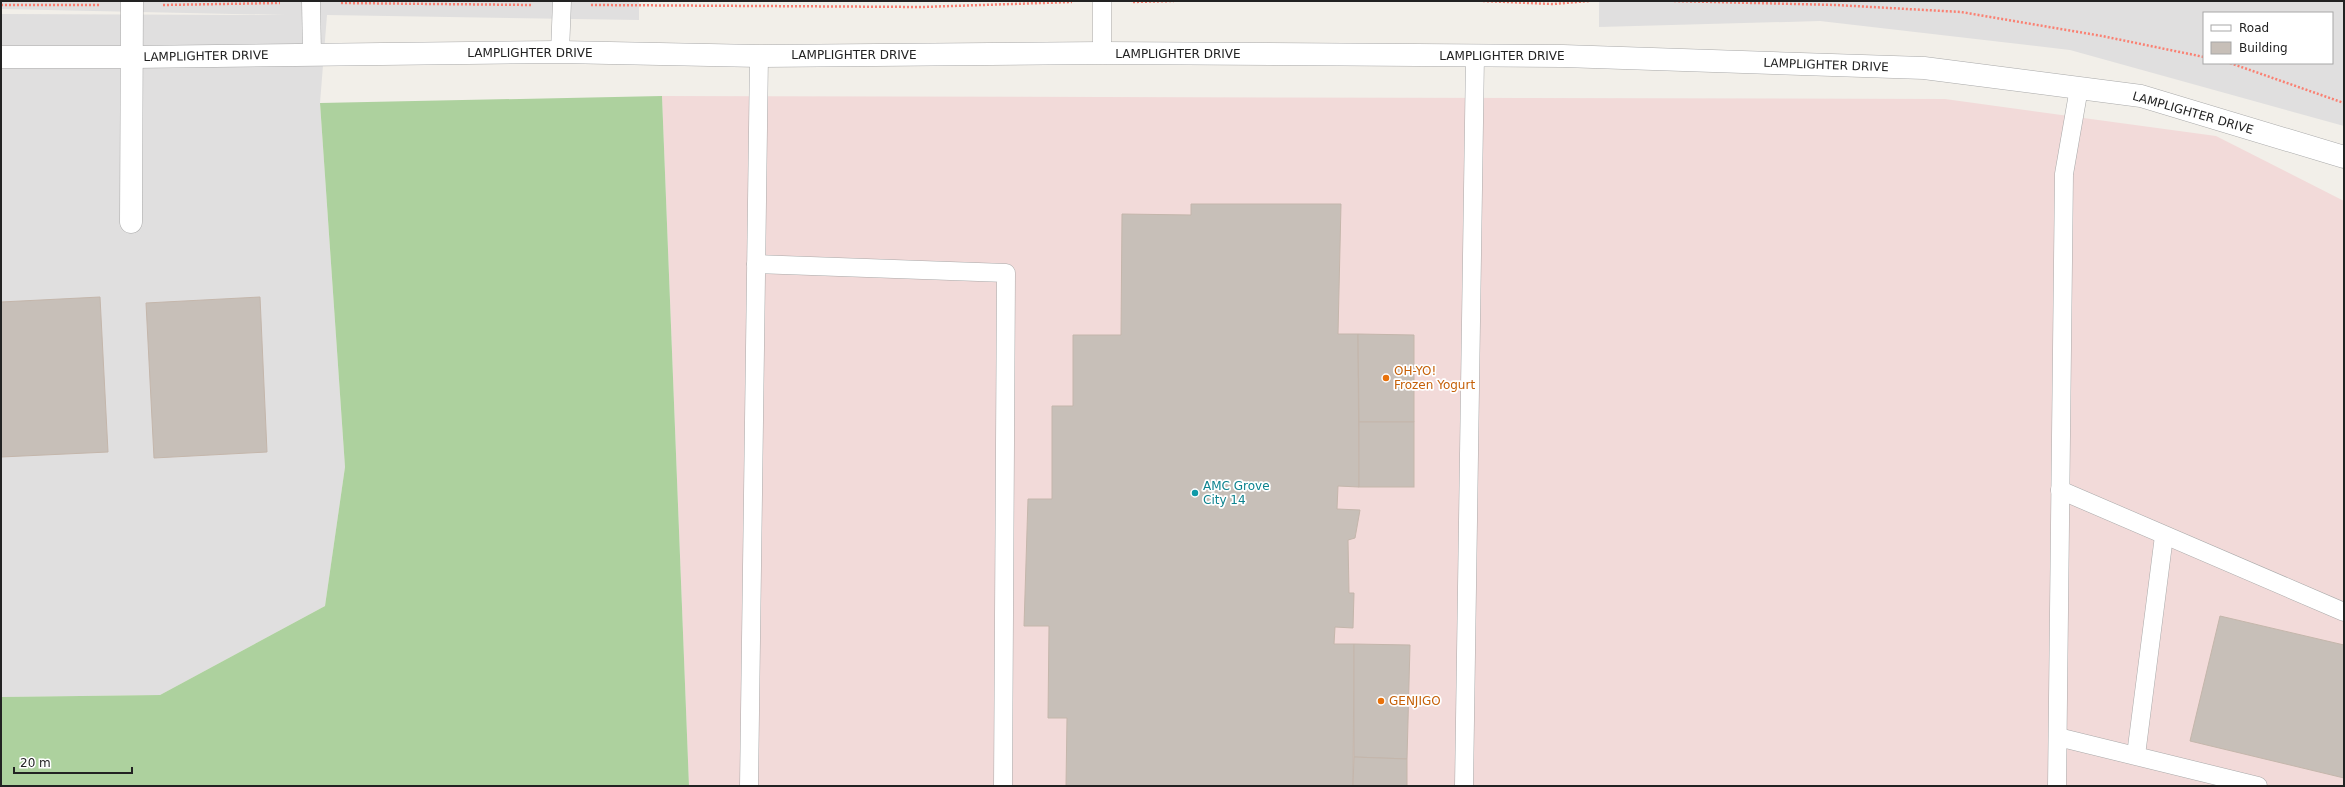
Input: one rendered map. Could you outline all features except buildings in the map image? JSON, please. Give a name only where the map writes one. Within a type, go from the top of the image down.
[{"type":"street","points":[[131,222],[133,57],[132,1]]},
{"type":"street","name":"LAMPLIGHTER DRIVE","points":[[1,57],[560,52],[759,56],[1102,53],[1563,56],[1924,68],[2141,96],[2344,157]]},
{"type":"lane","points":[[311,1],[312,54]]},
{"type":"lane","points":[[560,52],[562,1]]},
{"type":"lane","points":[[1102,1],[1102,53]]},
{"type":"lane","points":[[749,786],[759,56]]},
{"type":"lane","points":[[1464,786],[1475,56]]},
{"type":"lane","points":[[2057,786],[2064,174],[2079,88]]},
{"type":"lane","points":[[756,264],[1006,273],[1004,786]]},
{"type":"lane","points":[[2060,490],[2164,536],[2344,612]]},
{"type":"lane","points":[[2136,755],[2164,536]]},
{"type":"lane","points":[[2058,737],[2258,786]]},
{"type":"path","points":[[1483,1],[1553,4],[1589,1]]},
{"type":"path","points":[[1674,1],[1836,5],[1961,12],[2102,36],[2203,57]]},
{"type":"path","points":[[2233,64],[2344,103]]},
{"type":"shaded area","points":[[1,1],[639,1],[639,20],[327,15],[320,103],[345,467],[325,606],[160,695],[1,697],[1,14],[285,15],[1,9]]},
{"type":"shaded area","points":[[1599,1],[2344,1],[2344,126],[2070,50],[1820,21],[1599,27]]},
{"type":"shaded area","points":[[662,96],[1945,99],[2216,136],[2344,201],[2344,786],[689,786]]},
{"type":"green space","points":[[662,96],[689,786],[1,786],[1,697],[160,695],[325,606],[345,467],[320,103]]},
{"type":"place","name":"OH-YO! Frozen Yogurt","points":[[1386,378]]},
{"type":"place","name":"AMC Grove City 14","points":[[1195,493]]},
{"type":"place","name":"GENJIGO","points":[[1381,701]]}]
